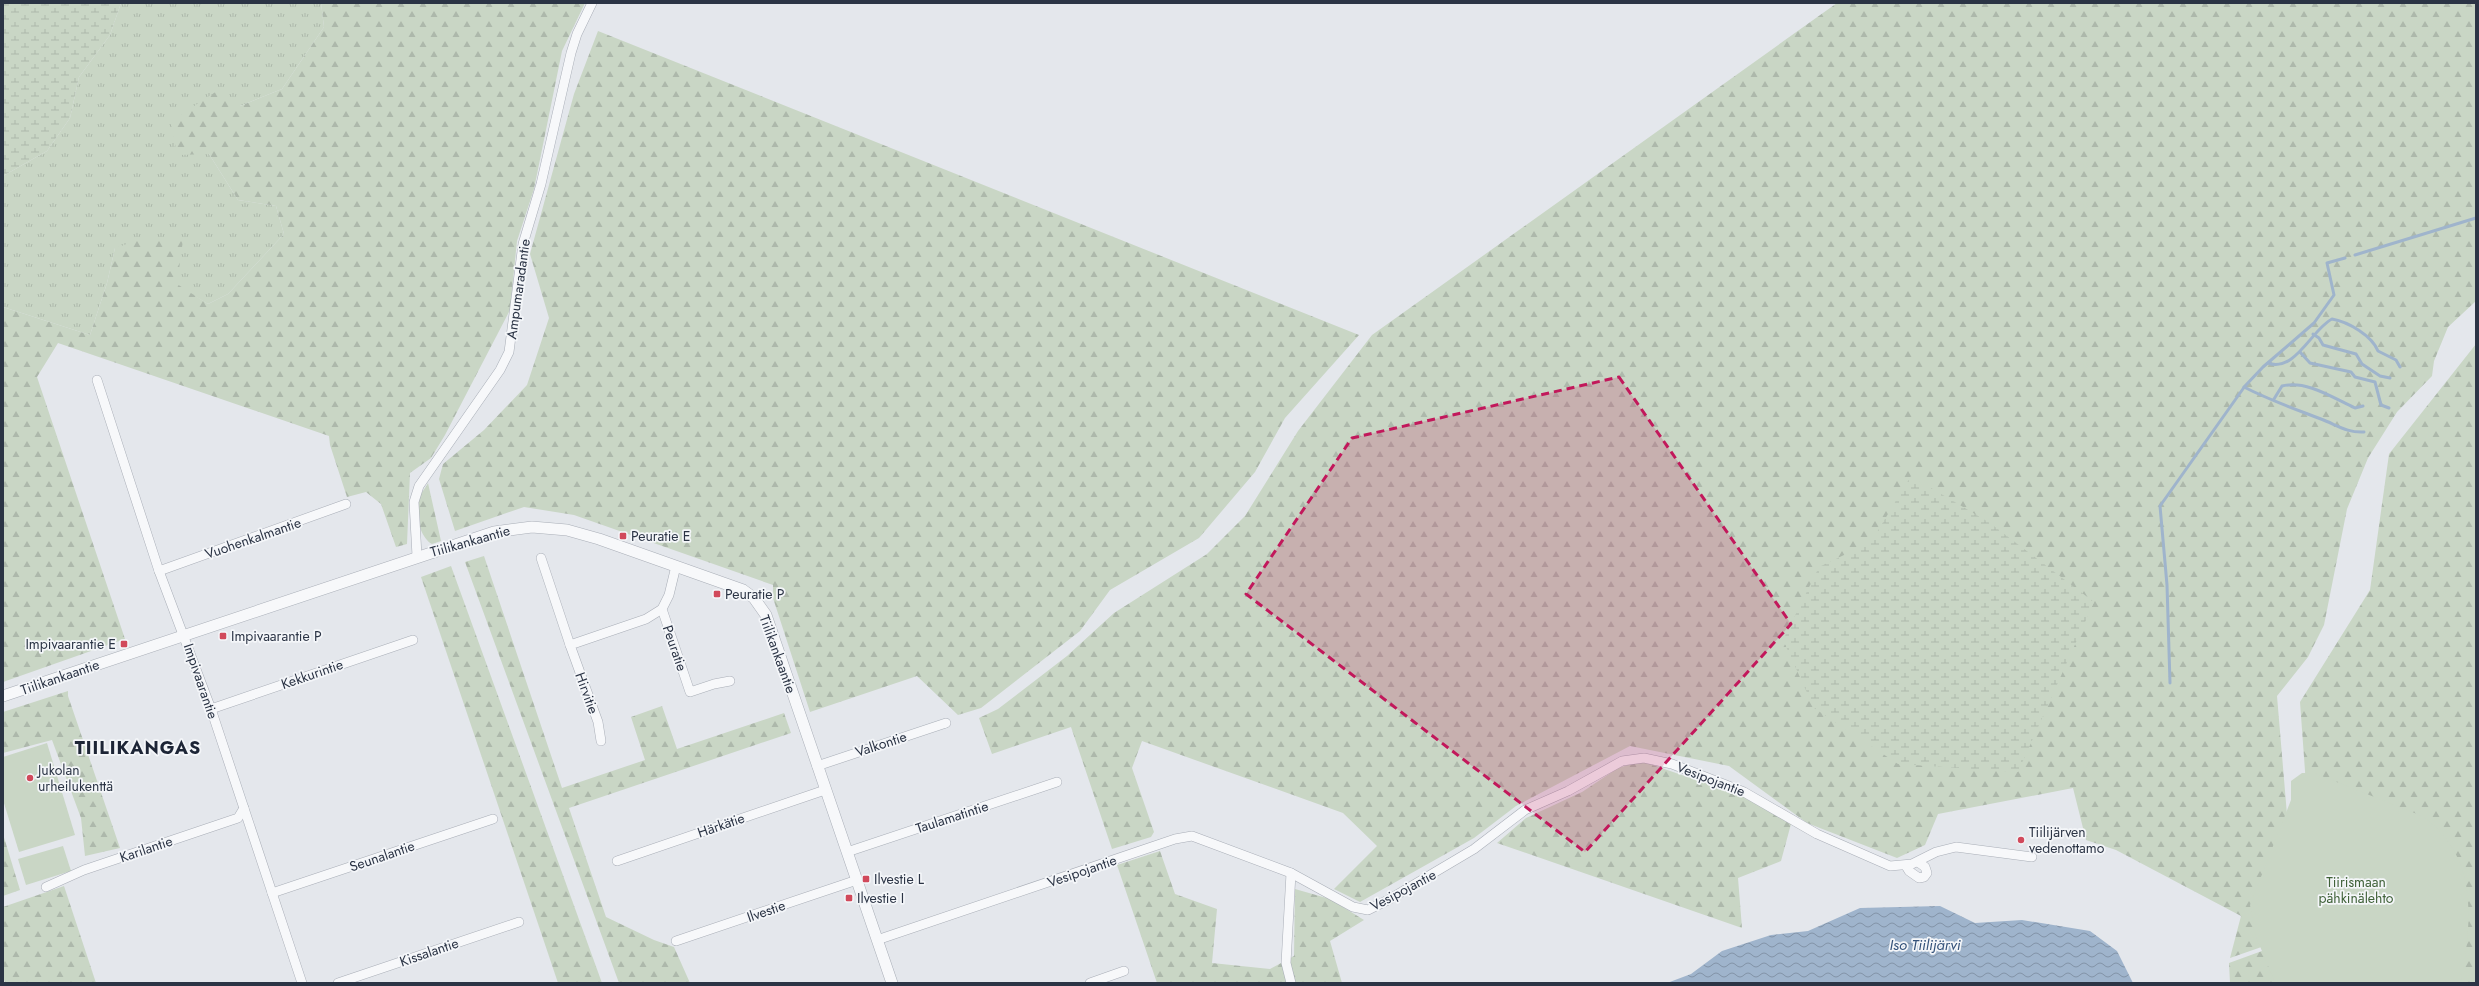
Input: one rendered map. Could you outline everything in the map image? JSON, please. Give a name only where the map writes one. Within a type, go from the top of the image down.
[{"type":"street","name":"Ampumaradantie","points":[[417,556],[414,502],[419,486],[500,370],[509,352],[523,244],[548,157],[571,53],[576,36],[592,3]]},
{"type":"street","name":"Impivaarantie","points":[[98,380],[159,571],[185,635],[211,709],[302,983]]},
{"type":"street","name":"Vuohenkalmantie","points":[[159,571],[346,504]]},
{"type":"street","name":"Tiilikankaantie","points":[[3,696],[417,556],[494,532],[542,527],[587,535],[743,590],[754,598],[766,615],[892,983]]},
{"type":"street","name":"Hirvitie","points":[[541,558],[598,722],[601,741]]},
{"type":"street","name":"Peuratie","points":[[676,566],[669,595],[662,609],[690,692],[714,684],[730,681]]},
{"type":"street","points":[[570,645],[646,619],[662,609]]},
{"type":"street","name":"Kekkurintie","points":[[211,709],[413,640]]},
{"type":"street","name":"Valkontie","points":[[817,766],[946,723]]},
{"type":"street","name":"Vesipojantie","points":[[877,940],[1175,839],[1192,836],[1204,839],[1291,873],[1353,907],[1368,910],[1388,900],[1474,849],[1525,810],[1568,791],[1622,761],[1644,758],[1672,764],[1744,792],[1805,828],[1873,860],[1890,866],[1906,866],[1918,862],[1936,852],[1956,847],[2032,857]]},
{"type":"street","name":"Taulamatintie","points":[[847,852],[1058,782]]},
{"type":"street","name":"Härkätie","points":[[617,861],[825,790]]},
{"type":"street","name":"Karilantie","points":[[46,886],[84,870],[238,818],[244,808]]},
{"type":"street","name":"Seunalantie","points":[[272,893],[492,819]]},
{"type":"street","points":[[1906,866],[1909,871],[1919,878],[1924,877],[1927,873],[1925,866],[1918,862]]},
{"type":"street","points":[[1291,873],[1286,963],[1291,983]]},
{"type":"street","name":"Ilvestie","points":[[676,941],[856,880]]},
{"type":"street","name":"Kissalantie","points":[[338,983],[519,922]]},
{"type":"street","points":[[1090,983],[1124,971]]},
{"type":"highlighted area","points":[[1619,377],[1791,624],[1585,852],[1246,594],[1352,438]]},
{"type":"green space","points":[[3,3],[121,3],[110,35],[79,77],[70,118],[47,151],[3,176]]},
{"type":"green space","points":[[121,3],[321,3],[324,27],[282,89],[240,106],[209,154],[238,200],[276,206],[284,234],[228,294],[208,304],[115,248],[107,283],[90,335],[3,307],[3,176],[47,151],[70,118],[79,77],[110,35]]},
{"type":"green space","points":[[321,3],[585,3],[562,51],[534,189],[517,241],[510,310],[445,435],[431,458],[410,473],[407,544],[396,547],[381,504],[366,492],[347,497],[330,445],[329,436],[58,343],[37,377],[125,639],[3,682],[3,307],[90,335],[107,283],[115,248],[142,239],[183,240],[177,284],[208,304],[228,294],[284,234],[276,206],[238,200],[209,154],[177,155],[171,121],[217,91],[240,106],[282,89],[324,27]]},
{"type":"green space","points":[[1837,3],[2476,3],[2476,301],[2448,327],[2434,361],[2432,376],[2397,412],[2368,458],[2347,509],[2324,625],[2308,657],[2277,696],[2291,862],[2293,936],[2230,958],[2241,916],[2116,850],[2086,840],[2073,788],[1938,814],[1925,845],[1897,858],[1807,823],[1729,766],[1630,746],[1516,806],[1474,838],[1360,902],[1334,889],[1377,846],[1343,813],[1142,741],[1132,768],[1154,832],[1151,837],[1112,849],[1071,727],[992,754],[979,718],[998,709],[1067,656],[1114,613],[1207,554],[1245,516],[1298,431],[1372,335]]},
{"type":"green space","points":[[598,31],[1359,335],[1285,418],[1255,472],[1199,538],[1110,590],[1080,631],[981,708],[958,715],[917,676],[810,712],[773,598],[773,585],[574,515],[524,507],[455,531],[439,479],[443,464],[484,430],[527,385],[549,318],[530,254],[574,94]]},
{"type":"green space","points":[[2476,344],[2476,983],[2230,983],[2229,963],[2303,936],[2309,826],[2300,702],[2370,590],[2389,454]]},
{"type":"green space","points":[[1911,476],[1990,523],[2094,602],[2018,772],[1898,764],[1814,708],[1783,640],[1819,567],[1871,542]]},
{"type":"green space","points":[[428,483],[441,541],[432,544],[421,531],[417,511],[419,498]]},
{"type":"green space","points":[[484,556],[562,788],[645,760],[631,717],[662,706],[677,749],[784,713],[791,733],[569,808],[606,917],[654,940],[674,947],[690,983],[619,983],[465,562]]},
{"type":"green space","points":[[451,566],[602,983],[558,983],[421,577]]},
{"type":"green space","points":[[68,691],[68,696],[120,848],[85,856],[81,818],[52,740],[3,753],[3,712]]},
{"type":"green space","name":"Jukolan urheilukenttä","points":[[47,743],[75,835],[19,852],[3,800],[3,757]]},
{"type":"green space","points":[[1641,761],[1743,796],[1791,824],[1781,861],[1738,878],[1742,928],[1497,843],[1526,818],[1582,792],[1618,768]]},
{"type":"green space","name":"Tiirismaan pähkinälehto","points":[[2302,773],[2314,773],[2422,816],[2440,832],[2454,850],[2462,870],[2467,891],[2469,913],[2468,936],[2461,983],[2275,983],[2255,934],[2250,905],[2291,800],[2291,781]]},
{"type":"green space","points":[[3,834],[20,890],[3,896]]},
{"type":"green space","points":[[63,846],[71,871],[26,885],[18,859]]},
{"type":"green space","points":[[1160,851],[1175,894],[1217,909],[1212,963],[1270,969],[1294,956],[1295,889],[1330,899],[1364,920],[1330,941],[1342,983],[1157,983],[1117,865]]},
{"type":"green space","points":[[64,886],[96,983],[5,983],[3,976],[3,907]]},
{"type":"water","name":"Iso Tiilijärvi","points":[[1940,906],[1975,923],[2022,920],[2090,931],[2117,951],[2133,983],[1667,983],[1691,974],[1722,951],[1771,935],[1808,931],[1860,908]]},
{"type":"waterway","points":[[2355,255],[2476,218]]},
{"type":"waterway","points":[[2170,683],[2167,585],[2160,506],[2245,386],[2263,367],[2314,323],[2334,295],[2327,263],[2345,258]]},
{"type":"waterway","points":[[2268,363],[2278,364],[2287,362],[2295,356],[2325,324],[2332,319],[2346,323],[2359,330],[2371,340],[2378,351],[2396,360],[2400,367]]},
{"type":"waterway","points":[[2313,334],[2319,338],[2323,345],[2356,354],[2362,364],[2380,376],[2390,378]]},
{"type":"waterway","points":[[2300,352],[2310,363],[2351,372],[2355,377],[2375,382],[2381,405],[2389,408]]},
{"type":"waterway","points":[[2274,399],[2282,386],[2291,385],[2320,391],[2355,408],[2363,406]]},
{"type":"waterway","points":[[2244,387],[2342,428],[2364,432]]},
{"type":"place","name":"Peuratie E","points":[[623,536]]},
{"type":"place","name":"Peuratie P","points":[[717,594]]},
{"type":"place","name":"Impivaarantie P","points":[[223,636]]},
{"type":"place","name":"Impivaarantie E","points":[[124,644]]},
{"type":"place","name":"Jukolan urheilukenttä","points":[[30,778]]},
{"type":"place","name":"Tiilijärven vedenottamo","points":[[2021,840]]},
{"type":"place","name":"Ilvestie L","points":[[866,879]]},
{"type":"place","name":"Ilvestie I","points":[[849,898]]},
{"type":"district","name":"TIILIKANGAS","points":[[138,748]]}]
